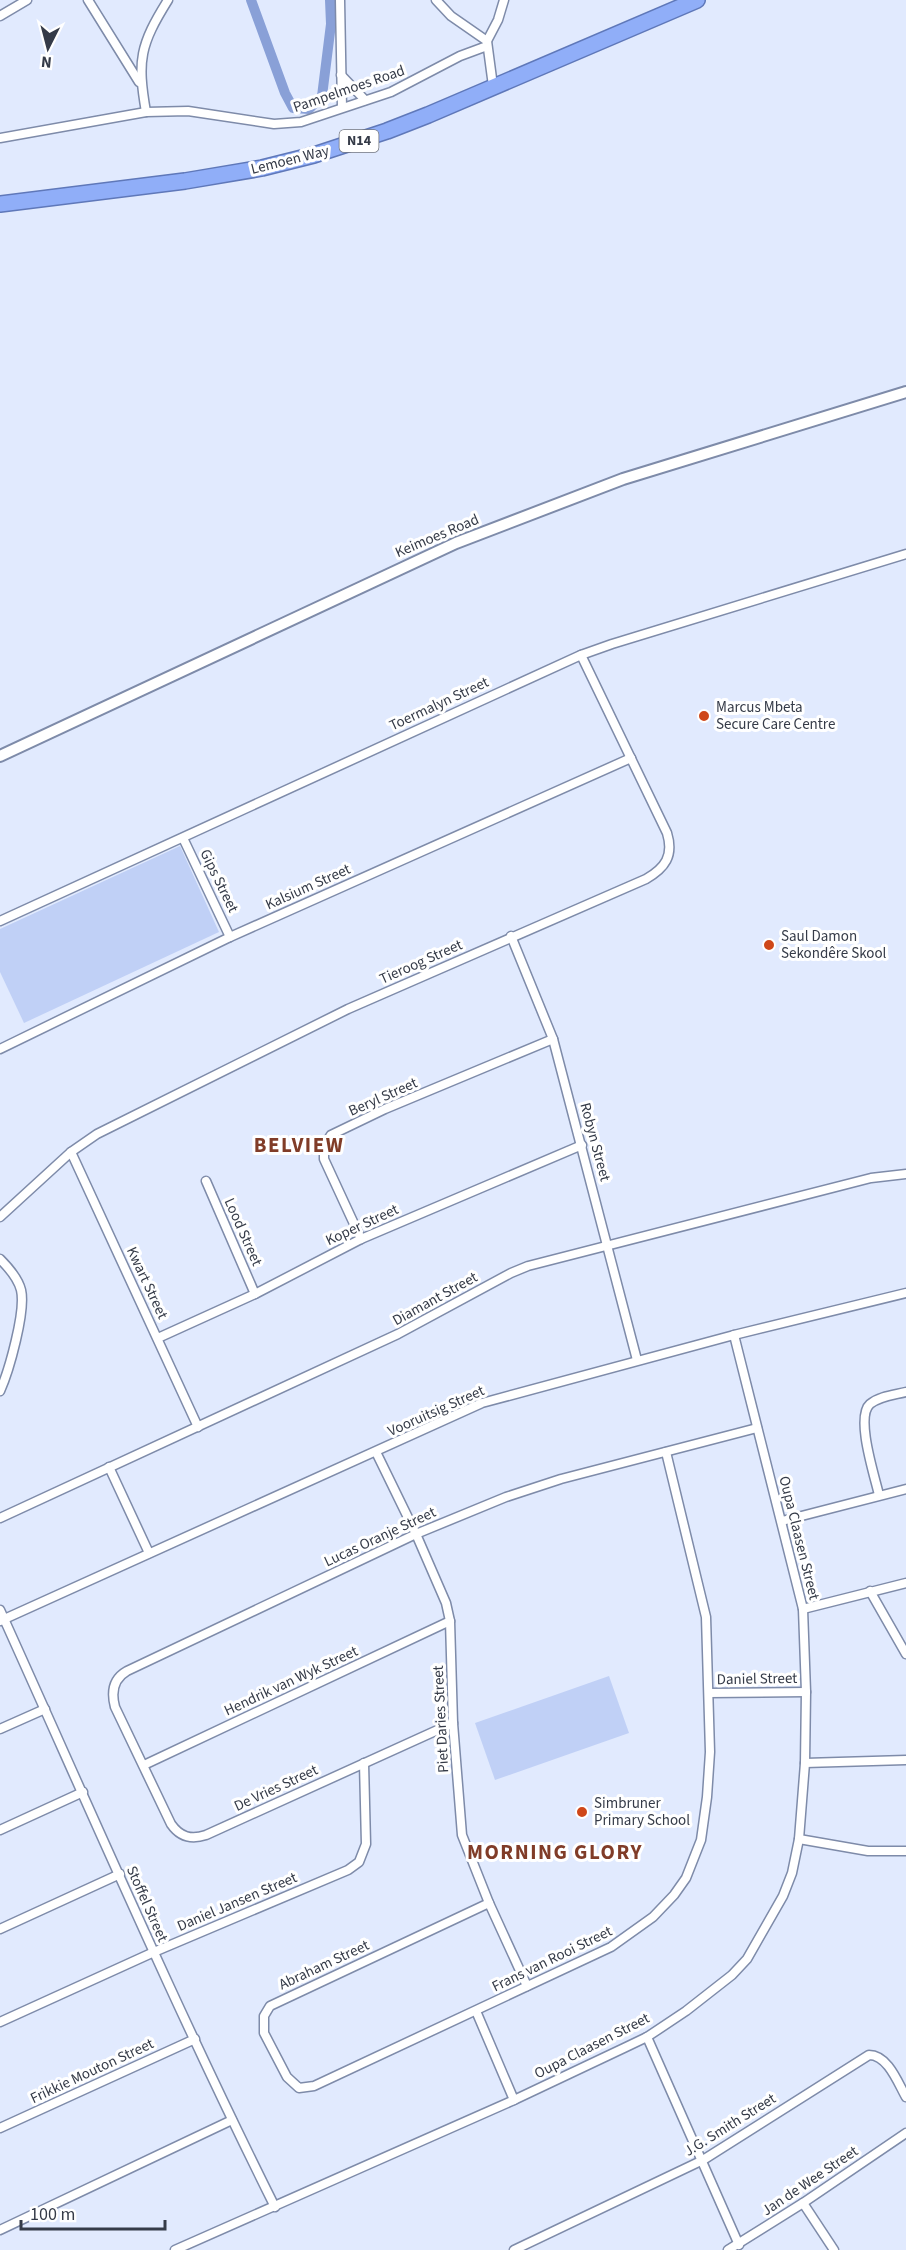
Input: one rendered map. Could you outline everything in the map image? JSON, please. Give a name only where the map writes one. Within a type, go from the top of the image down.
[{"type":"highway","name":"Lemoen Way","points":[[0,204],[185,181],[262,168],[315,155],[387,131],[697,0]]},
{"type":"street","points":[[0,16],[27,0]]},
{"type":"street","points":[[88,0],[141,85]]},
{"type":"street","points":[[146,112],[140,71],[143,48],[168,0]]},
{"type":"street","points":[[340,0],[342,107]]},
{"type":"street","points":[[436,0],[451,16],[487,44]]},
{"type":"street","points":[[493,86],[487,44],[504,0]]},
{"type":"street","name":"Pampelmoes Road","points":[[0,138],[146,112],[188,111],[254,122],[281,124],[301,122],[403,87],[487,44]]},
{"type":"street","points":[[341,74],[365,100]]},
{"type":"street","name":"Keimoes Road","points":[[0,756],[214,657],[375,579],[487,530],[623,479],[906,392]]},
{"type":"street","name":"Toermalyn Street","points":[[0,921],[581,655],[906,554]]},
{"type":"street","name":"Tieroog Street","points":[[0,1217],[71,1152],[97,1134],[293,1035],[658,872],[666,863],[670,853],[669,840],[581,655]]},
{"type":"street","name":"Kalsium Street","points":[[0,1049],[230,937],[631,759]]},
{"type":"street","name":"Gips Street","points":[[183,838],[230,937]]},
{"type":"street","name":"Robyn Street","points":[[511,936],[553,1039],[637,1360]]},
{"type":"street","name":"Beryl Street","points":[[361,1239],[324,1159],[324,1146],[331,1135],[385,1109],[553,1039]]},
{"type":"street","name":"Koper Street","points":[[158,1338],[255,1294],[361,1239],[582,1145]]},
{"type":"street","name":"Kwart Street","points":[[71,1152],[198,1427]]},
{"type":"street","name":"Diamant Street","points":[[0,1518],[398,1334],[511,1273],[545,1261],[871,1178],[906,1174]]},
{"type":"street","name":"Lood Street","points":[[206,1181],[255,1294]]},
{"type":"street","points":[[0,1259],[16,1278],[22,1297],[13,1349],[0,1391]]},
{"type":"street","name":"Vooruitsig Street","points":[[2,1620],[482,1403],[637,1360],[906,1293]]},
{"type":"street","name":"Oupa Claasen Street","points":[[174,2250],[195,2246],[275,2206],[514,2100],[647,2037],[720,1985],[747,1959],[783,1896],[792,1873],[799,1839],[805,1763],[806,1692],[803,1609],[734,1335]]},
{"type":"street","points":[[879,1495],[864,1431],[864,1416],[867,1407],[878,1399],[906,1392]]},
{"type":"street","name":"Lucas Oranje Street","points":[[144,1765],[115,1707],[113,1696],[116,1682],[122,1674],[416,1534],[520,1491],[757,1428]]},
{"type":"street","name":"Piet Daries Street","points":[[376,1452],[444,1596],[450,1621],[453,1723],[462,1838],[489,1903],[528,1986]]},
{"type":"street","name":"Frans van Rooi Street","points":[[314,2086],[611,1947],[653,1917],[674,1895],[686,1878],[695,1858],[705,1821],[710,1752],[706,1617],[666,1452]]},
{"type":"street","points":[[110,1467],[149,1553]]},
{"type":"street","points":[[782,1521],[906,1489]]},
{"type":"street","points":[[803,1609],[906,1583]]},
{"type":"street","points":[[870,1591],[906,1654]]},
{"type":"street","name":"Stoffel Street","points":[[0,1610],[2,1620],[45,1709],[154,1952],[232,2121],[275,2206]]},
{"type":"street","name":"Hendrik van Wyk Street","points":[[144,1765],[450,1621]]},
{"type":"street","name":"Daniel Street","points":[[709,1694],[806,1692]]},
{"type":"street","points":[[0,1729],[45,1709]]},
{"type":"street","name":"De Vries Street","points":[[144,1765],[176,1831],[182,1836],[197,1838],[453,1723]]},
{"type":"street","points":[[805,1763],[906,1760]]},
{"type":"street","name":"Daniel Jansen Street","points":[[0,2022],[154,1952],[348,1870],[359,1862],[366,1836],[364,1763]]},
{"type":"street","points":[[0,1830],[83,1792]]},
{"type":"street","points":[[799,1839],[868,1851],[906,1851]]},
{"type":"street","points":[[0,1929],[120,1874]]},
{"type":"street","name":"Abraham Street","points":[[314,2086],[299,2088],[287,2078],[264,2033],[264,2016],[270,2006],[489,1903]]},
{"type":"street","points":[[476,2011],[514,2100]]},
{"type":"street","points":[[647,2037],[739,2245]]},
{"type":"street","name":"Frikkie Mouton Street","points":[[0,2128],[195,2039]]},
{"type":"street","name":"J.G. Smith Street","points":[[514,2250],[703,2160],[869,2055],[885,2062],[906,2097]]},
{"type":"street","points":[[0,2229],[232,2121]]},
{"type":"street","name":"Jan de Wee Street","points":[[728,2250],[803,2203],[906,2133]]},
{"type":"street","points":[[803,2203],[834,2250]]},
{"type":"shaded area","points":[[180,846],[219,932],[24,1023],[0,972],[0,929]]},
{"type":"shaded area","points":[[609,1676],[629,1733],[495,1780],[475,1723]]},
{"type":"waterway","points":[[251,0],[285,93],[293,108],[309,109],[322,96],[331,24],[330,0]]},
{"type":"place","name":"Marcus Mbeta Secure Care Centre","points":[[704,716]]},
{"type":"place","name":"Saul Damon Sekondêre Skool","points":[[769,945]]},
{"type":"place","name":"Simbruner Primary School","points":[[582,1812]]},
{"type":"district","name":"BELVIEW","points":[[299,1145]]},
{"type":"district","name":"MORNING GLORY","points":[[555,1852]]}]
